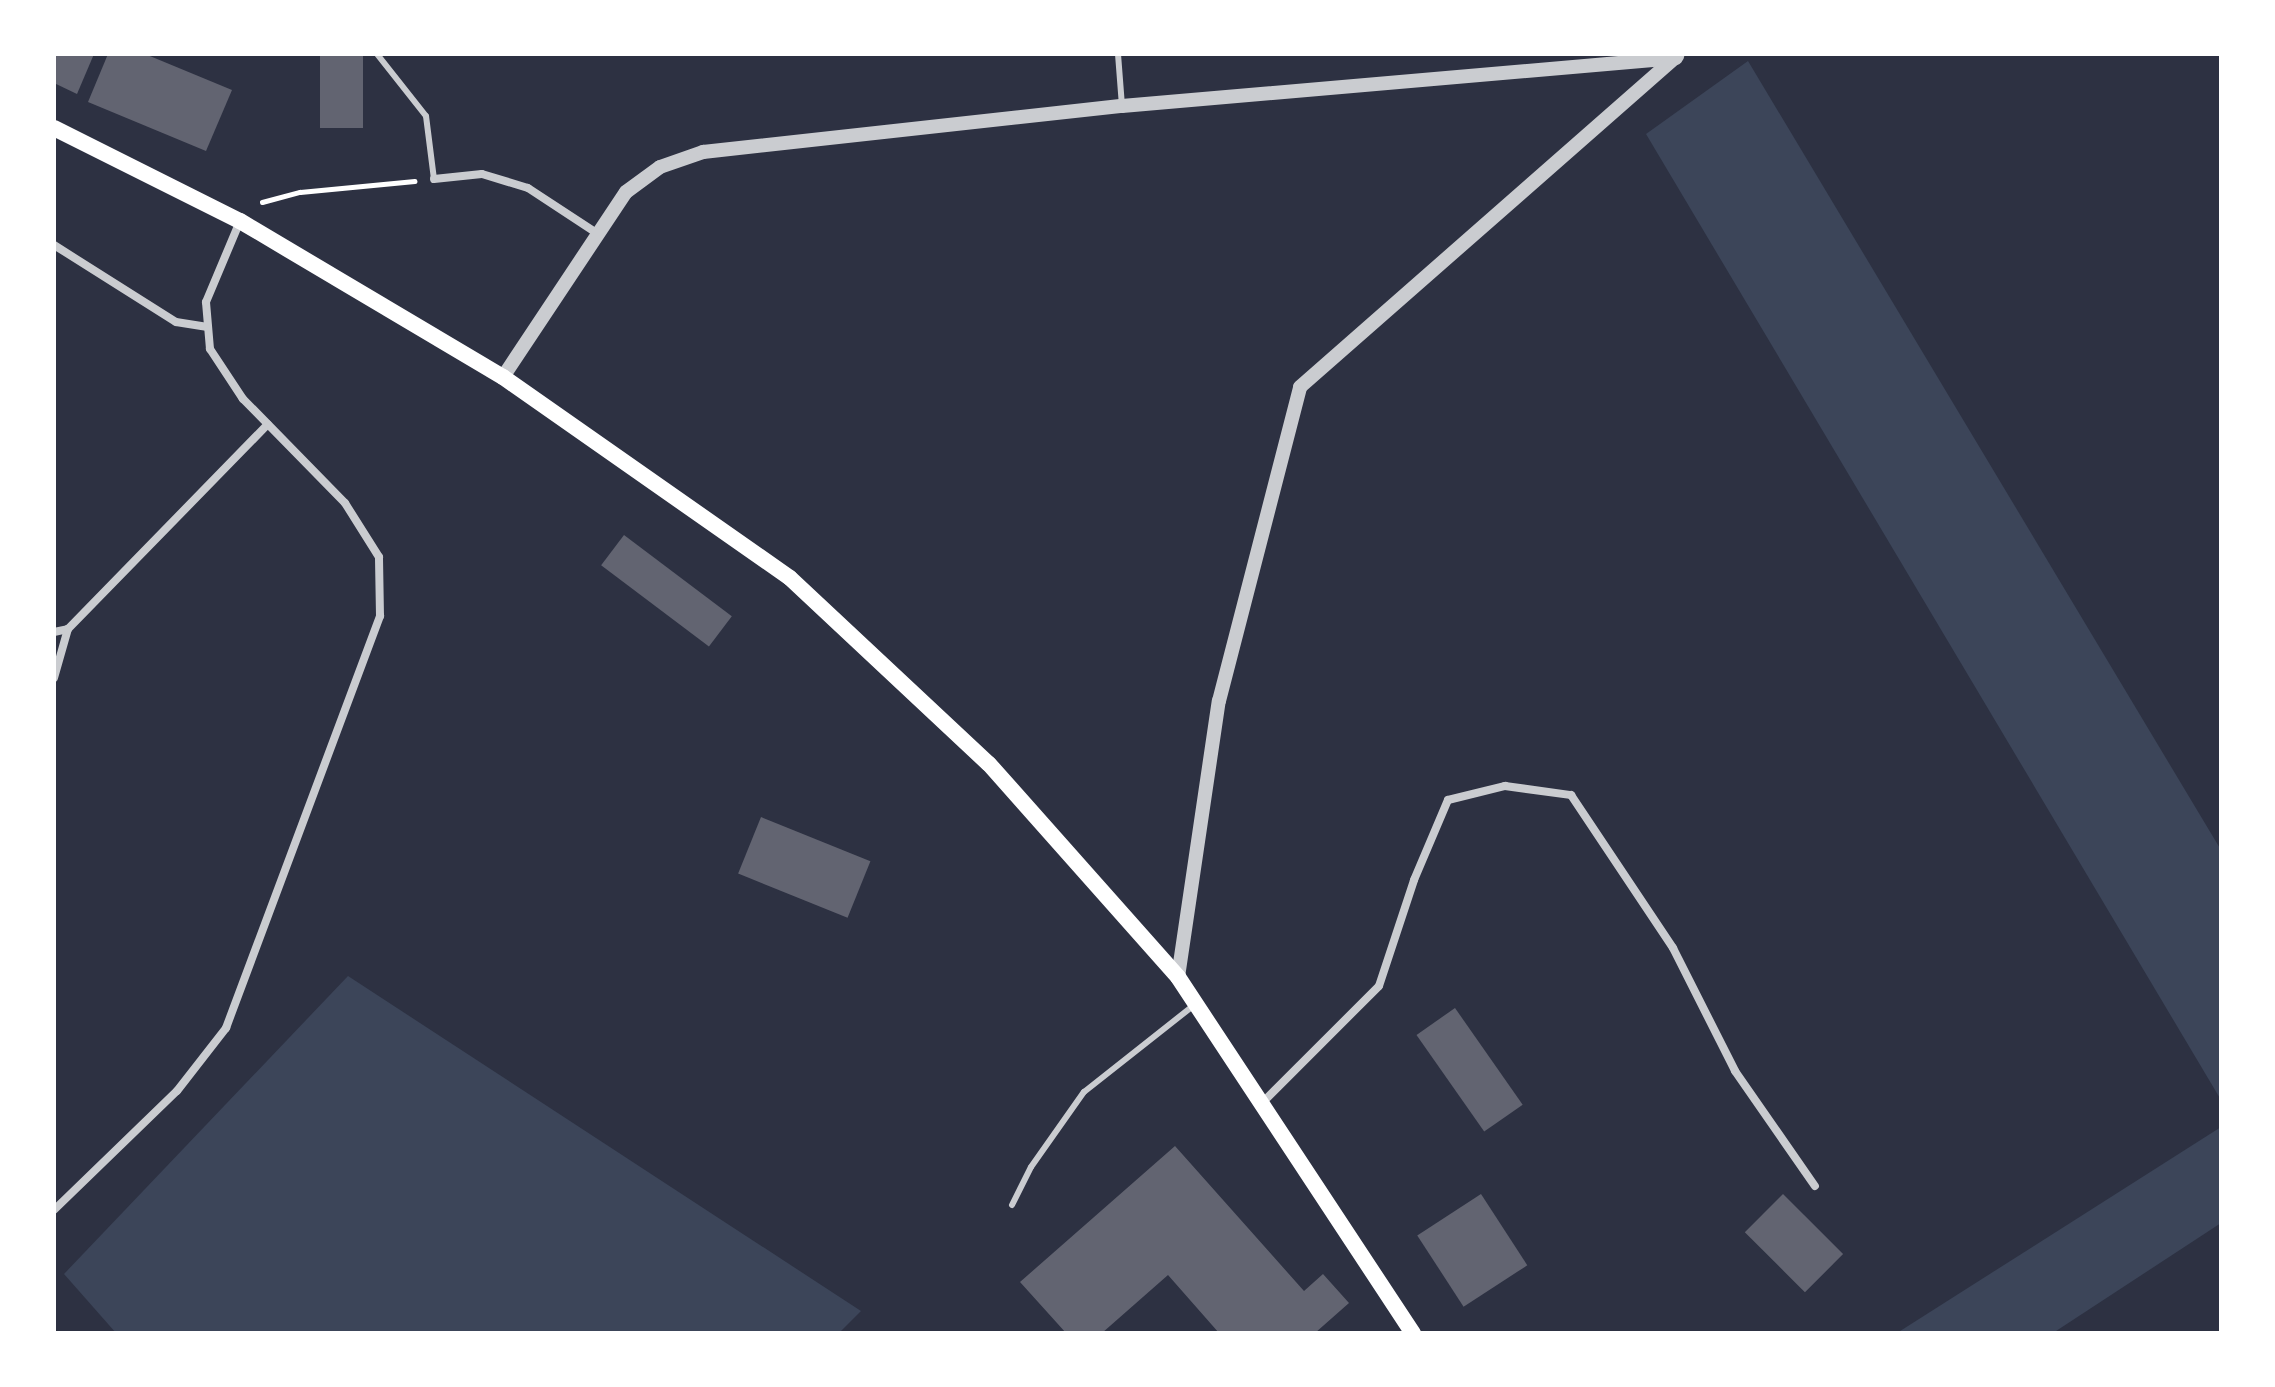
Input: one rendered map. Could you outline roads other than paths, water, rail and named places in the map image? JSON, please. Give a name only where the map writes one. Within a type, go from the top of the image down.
[{"type":"main road","points":[[54,128],[240,221],[503,377],[790,578],[989,764],[1178,977],[1413,1333]]},
{"type":"street","points":[[503,377],[595,232],[626,192],[660,167],[703,152],[1122,106],[1678,56]]},
{"type":"street","points":[[1178,977],[1219,701],[1300,387],[1678,56]]},
{"type":"street","points":[[434,179],[482,174],[528,188],[595,232]]},
{"type":"street","points":[[55,1208],[177,1091],[226,1028],[380,616],[379,557],[345,503],[243,399],[210,349],[206,302],[240,221]]},
{"type":"street","points":[[54,245],[176,322],[208,327]]},
{"type":"street","points":[[54,678],[68,629],[268,424]]},
{"type":"street","points":[[54,632],[68,629]]},
{"type":"street","points":[[1262,1103],[1379,986],[1414,880],[1448,800],[1505,786],[1558,793],[1571,795],[1673,948],[1735,1071],[1815,1186]]},
{"type":"lane","points":[[377,54],[426,116],[434,179]]},
{"type":"lane","points":[[1118,54],[1122,106]]},
{"type":"lane","points":[[1012,1205],[1031,1167],[1084,1092],[1196,1004]]}]
